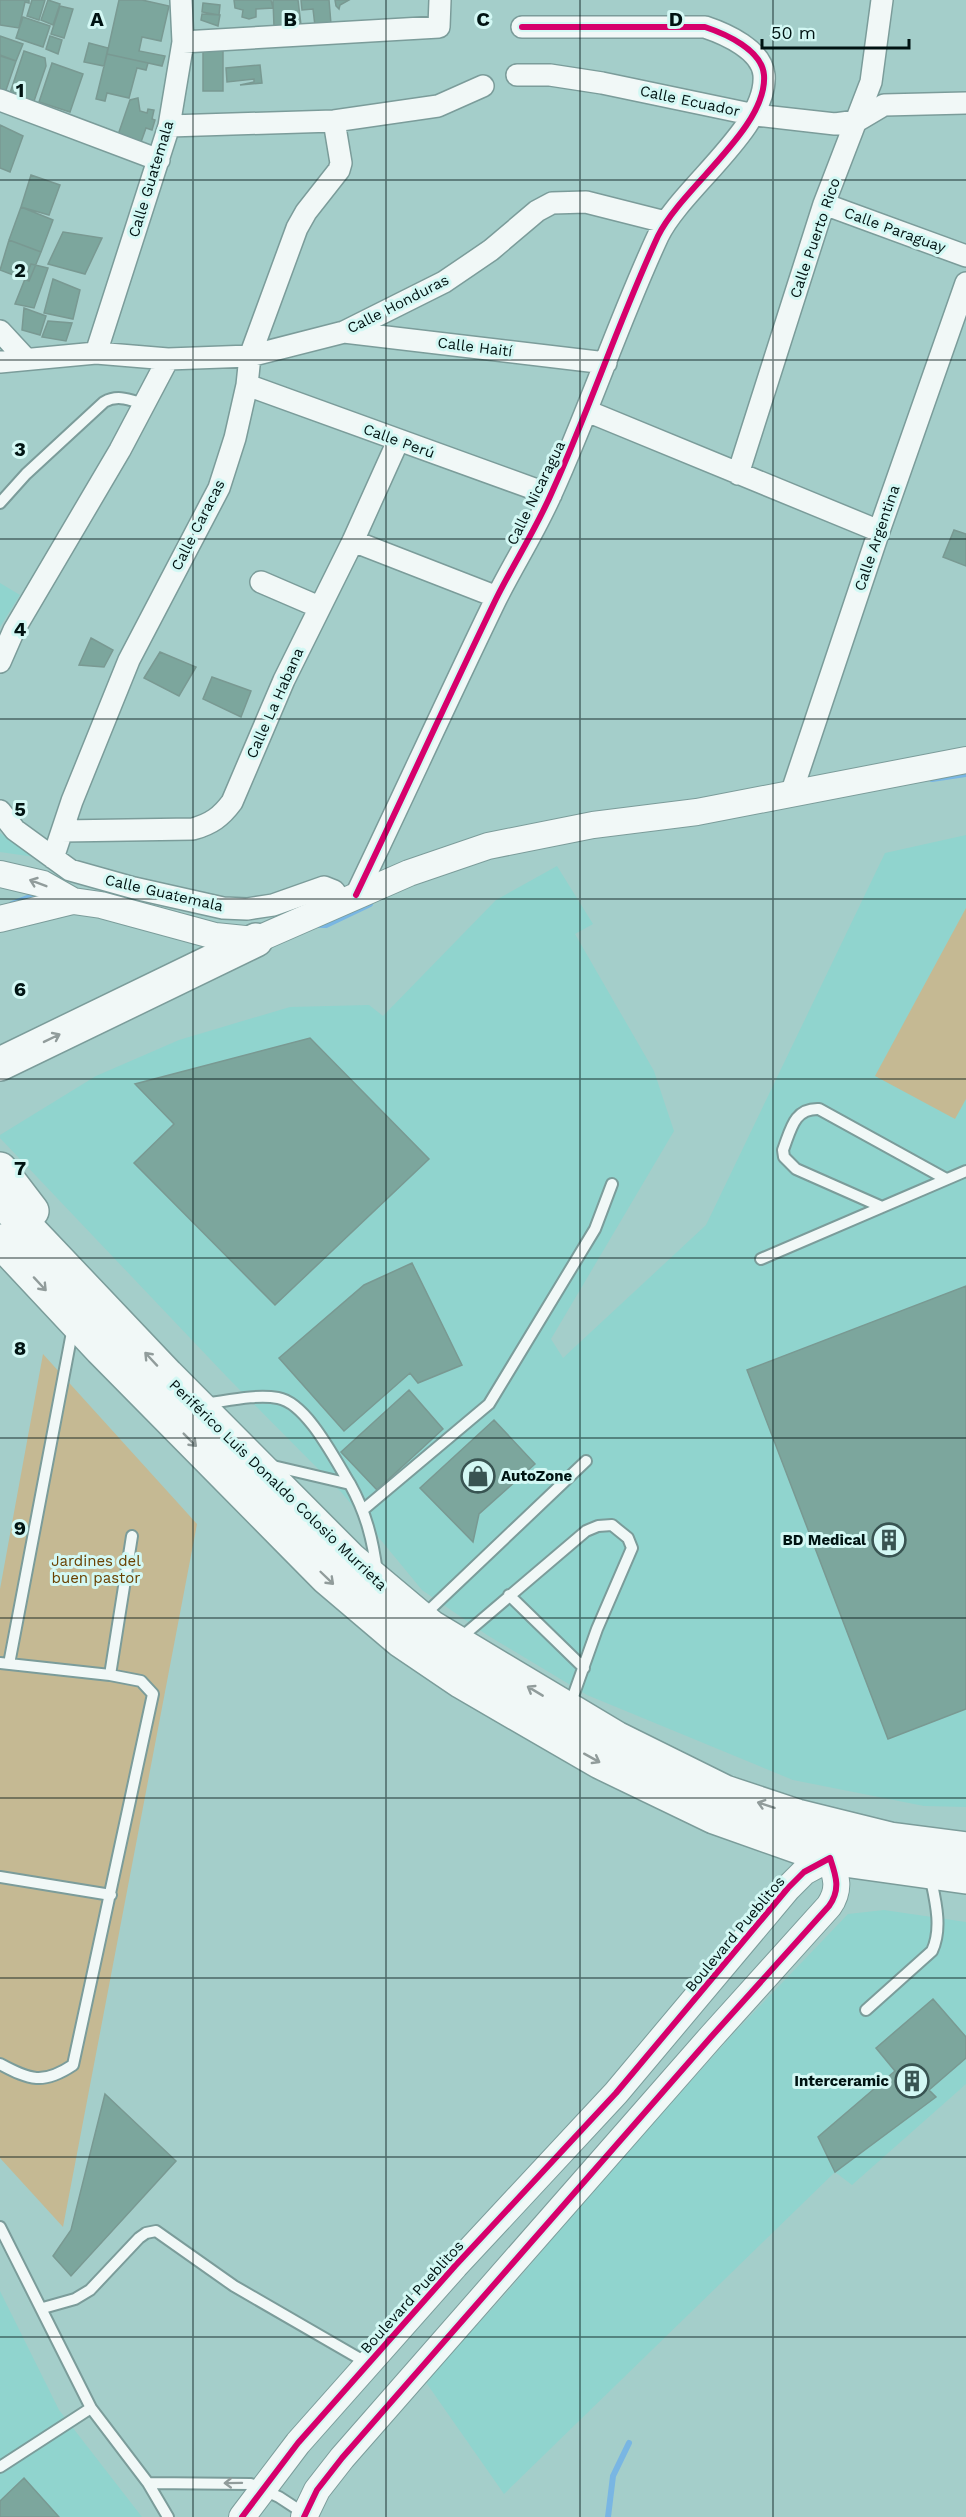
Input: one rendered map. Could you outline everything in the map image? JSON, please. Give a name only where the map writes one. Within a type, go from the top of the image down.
[{"type":"main road","points":[[0,1065],[256,940]]},
{"type":"main road","points":[[0,1169],[107,1311]]},
{"type":"main road","name":"Periférico Luis Donaldo Colosio Murrieta","points":[[0,1198],[107,1311],[179,1408],[370,1598],[445,1653],[714,1817],[830,1858],[926,1858],[966,1849]]},
{"type":"main road","name":"Periférico Luis Donaldo Colosio Murrieta","points":[[0,1241],[74,1321],[179,1408],[249,1458],[370,1598]]},
{"type":"main road","name":"Periférico Luis Donaldo Colosio Murrieta","points":[[564,1725],[616,1738],[725,1792],[797,1816],[890,1839],[966,1877]]},
{"type":"main road","points":[[797,1816],[830,1858],[890,1839]]},
{"type":"street","name":"Calle Guatemala","points":[[96,353],[169,126],[183,42],[181,0]]},
{"type":"street","points":[[183,42],[439,27],[440,0]]},
{"type":"street","name":"Calle Puerto Rico","points":[[738,474],[824,204],[871,82],[882,0]]},
{"type":"street","points":[[522,27],[705,27],[723,33],[760,62],[765,76],[755,116]]},
{"type":"street","name":"Calle Ecuador","points":[[518,75],[542,75],[602,83],[755,116],[835,124],[857,121],[884,105],[966,102]]},
{"type":"street","points":[[169,126],[334,121],[438,106],[483,86]]},
{"type":"street","points":[[0,100],[159,160]]},
{"type":"street","name":"Calle Nicaragua","points":[[349,898],[497,597],[551,495],[588,411],[637,280],[665,222],[755,116]]},
{"type":"street","name":"Calle Caracas","points":[[53,858],[129,660],[219,488],[236,438],[248,385],[250,356],[297,228],[306,212],[339,170],[341,163],[334,121]]},
{"type":"street","name":"Calle Honduras","points":[[1,360],[96,353],[168,359],[250,356],[344,332],[444,282],[491,250],[537,211],[552,203],[586,202],[665,222]]},
{"type":"street","name":"Calle Paraguay","points":[[824,204],[966,256]]},
{"type":"street","name":"Calle Argentina","points":[[791,794],[879,531],[966,283]]},
{"type":"street","points":[[0,331],[25,358]]},
{"type":"street","name":"Calle Haití","points":[[344,332],[606,363]]},
{"type":"street","points":[[0,662],[14,630],[168,359]]},
{"type":"street","name":"Calle Perú","points":[[248,385],[551,495]]},
{"type":"street","points":[[588,411],[879,531]]},
{"type":"street","name":"Calle La Habana","points":[[62,831],[194,830],[208,825],[222,815],[232,802],[284,680],[353,541],[398,441]]},
{"type":"street","points":[[353,541],[497,597]]},
{"type":"street","points":[[261,582],[319,608]]},
{"type":"street","points":[[0,919],[73,902],[101,904],[215,936],[256,940],[409,873],[488,846],[593,825],[697,812],[966,757]]},
{"type":"street","name":"Calle Guatemala","points":[[0,811],[15,830],[70,870],[223,908],[273,905],[324,887],[349,898]]},
{"type":"street","points":[[0,874],[43,884],[73,902]]},
{"type":"street","points":[[304,2515],[317,2490],[342,2458],[830,1906],[837,1893],[837,1886],[830,1858]]},
{"type":"street","name":"Boulevard Pueblitos","points":[[242,2517],[262,2487],[455,2266],[616,2093],[795,1880],[830,1858]]},
{"type":"street","points":[[616,2093],[614,2112],[618,2119],[625,2121],[642,2117]]},
{"type":"street","points":[[548,2167],[568,2168],[576,2178],[578,2190]]},
{"type":"lane","points":[[0,503],[4,491],[104,402],[112,397],[144,404]]},
{"type":"lane","points":[[882,1207],[796,1169],[789,1163],[783,1150],[795,1118],[801,1112],[807,1108],[819,1109],[946,1179]]},
{"type":"lane","points":[[761,1259],[966,1170]]},
{"type":"lane","points":[[364,1509],[489,1404],[595,1229],[612,1184]]},
{"type":"lane","points":[[0,2064],[27,2078],[40,2079],[56,2076],[73,2065],[153,1694],[141,1681],[110,1675],[5,1664],[74,1321]]},
{"type":"lane","points":[[179,1408],[259,1398],[277,1398],[288,1401],[308,1420],[364,1509],[374,1543],[370,1598]]},
{"type":"lane","points":[[249,1458],[287,1471],[350,1485]]},
{"type":"lane","points":[[410,1629],[586,1461]]},
{"type":"lane","points":[[445,1653],[509,1595],[586,1531],[597,1526],[612,1525],[628,1538],[632,1548],[564,1725]]},
{"type":"lane","points":[[110,1675],[132,1536]]},
{"type":"lane","points":[[509,1595],[584,1668]]},
{"type":"lane","points":[[866,2010],[932,1951],[937,1942],[936,1908],[926,1858]]},
{"type":"lane","points":[[0,1876],[111,1895]]},
{"type":"lane","points":[[0,2228],[43,2308],[91,2408],[148,2483],[168,2517]]},
{"type":"lane","points":[[43,2308],[75,2299],[90,2290],[140,2238],[156,2230],[234,2286],[369,2364]]},
{"type":"lane","points":[[0,2467],[91,2408]]},
{"type":"lane","points":[[148,2483],[241,2483],[262,2487],[304,2515]]},
{"type":"shaded area","points":[[0,583],[20,595],[0,627]]},
{"type":"shaded area","points":[[0,833],[35,857],[0,852]]},
{"type":"shaded area","points":[[966,835],[966,1807],[924,1806],[793,1780],[587,1695],[487,1635],[422,1590],[342,1493],[229,1379],[0,1138],[0,1135],[96,1076],[179,1040],[290,1007],[369,1005],[383,1016],[496,900],[557,866],[593,924],[575,934],[654,1071],[674,1131],[551,1339],[563,1358],[706,1225],[885,853]]},
{"type":"shaded area","points":[[884,1910],[966,1922],[966,2084],[852,2185],[835,2172],[504,2494],[425,2381],[503,2297],[598,2185],[733,2034],[848,1914]]},
{"type":"shaded area","points":[[0,2291],[59,2410],[142,2517],[0,2517]]},
{"type":"green space","points":[[966,908],[966,1099],[955,1119],[875,1076]]},
{"type":"green space","name":"Jardines del buen pastor","points":[[43,1354],[197,1524],[63,2227],[0,2158],[0,1589]]},
{"type":"building","points":[[0,0],[29,0],[29,3],[25,2],[19,28],[0,25]]},
{"type":"building","points":[[32,0],[45,0],[39,20],[27,16]]},
{"type":"building","points":[[48,0],[60,4],[53,25],[41,20]]},
{"type":"building","points":[[119,0],[142,0],[169,6],[161,41],[142,37],[139,51],[165,56],[162,66],[107,54]]},
{"type":"building","points":[[234,0],[271,0],[273,8],[256,9],[256,17],[249,19],[242,17],[243,10],[235,8]]},
{"type":"building","points":[[273,0],[298,0],[301,25],[274,27]]},
{"type":"building","points":[[301,0],[329,0],[331,24],[315,26],[313,9],[302,10]]},
{"type":"building","points":[[335,0],[349,0],[340,5],[339,9]]},
{"type":"building","points":[[203,3],[220,5],[219,15],[202,12]]},
{"type":"building","points":[[60,6],[73,9],[64,38],[51,34]]},
{"type":"building","points":[[202,14],[220,15],[218,26],[201,20]]},
{"type":"building","points":[[23,17],[50,26],[43,47],[16,38]]},
{"type":"building","points":[[0,36],[23,44],[16,61],[0,55]]},
{"type":"building","points":[[50,36],[62,40],[58,54],[46,49]]},
{"type":"building","points":[[89,43],[108,48],[104,66],[84,62]]},
{"type":"building","points":[[203,43],[223,43],[223,91],[203,91]]},
{"type":"building","points":[[24,51],[45,58],[46,66],[33,104],[9,96]]},
{"type":"building","points":[[107,54],[148,63],[146,70],[137,68],[129,98],[107,93],[105,101],[96,99]]},
{"type":"building","points":[[0,56],[16,61],[5,93],[0,91]]},
{"type":"building","points":[[52,63],[83,74],[70,112],[39,102]]},
{"type":"building","points":[[260,65],[262,83],[240,85],[254,82],[254,79],[227,82],[226,68]]},
{"type":"building","points":[[138,98],[140,111],[147,113],[148,109],[154,110],[152,119],[155,120],[152,130],[146,128],[141,142],[118,135],[130,100]]},
{"type":"building","points":[[0,125],[23,136],[10,172],[0,168]]},
{"type":"building","points":[[31,175],[60,185],[49,215],[21,207]]},
{"type":"building","points":[[21,207],[53,220],[41,252],[9,240]]},
{"type":"building","points":[[63,232],[102,238],[85,274],[48,264]]},
{"type":"building","points":[[9,240],[41,252],[29,281],[0,270]]},
{"type":"building","points":[[31,264],[48,268],[34,308],[15,304]]},
{"type":"building","points":[[53,279],[80,290],[73,319],[44,313]]},
{"type":"building","points":[[24,308],[46,316],[40,335],[22,330]]},
{"type":"building","points":[[48,321],[72,323],[66,341],[42,337]]},
{"type":"building","points":[[954,530],[966,534],[966,566],[943,557]]},
{"type":"building","points":[[91,638],[113,650],[104,667],[79,665]]},
{"type":"building","points":[[160,652],[196,667],[179,696],[144,678]]},
{"type":"building","points":[[212,677],[251,691],[241,717],[203,699]]},
{"type":"building","points":[[310,1038],[429,1159],[275,1305],[134,1163],[174,1124],[135,1084]]},
{"type":"building","points":[[412,1263],[462,1365],[418,1383],[410,1373],[344,1431],[279,1358],[364,1285]]},
{"type":"building","name":"BD Medical","points":[[966,1286],[966,1709],[888,1739],[747,1370]]},
{"type":"building","points":[[409,1390],[443,1429],[377,1490],[341,1452]]},
{"type":"building","name":"AutoZone","points":[[494,1420],[535,1464],[479,1514],[473,1542],[420,1488]]},
{"type":"building","name":"Interceramic","points":[[933,1999],[966,2037],[966,2058],[929,2090],[936,2097],[835,2172],[818,2137],[895,2071],[876,2048]]},
{"type":"building","points":[[105,2094],[176,2161],[71,2276],[53,2256],[71,2230]]},
{"type":"building","points":[[24,2478],[59,2517],[0,2517],[0,2501]]},
{"type":"waterway","points":[[932,779],[966,774]]},
{"type":"waterway","points":[[12,904],[30,897],[40,898]]},
{"type":"waterway","points":[[316,925],[326,925],[370,904]]},
{"type":"waterway","points":[[608,2517],[613,2476],[629,2443]]},
{"type":"cycle path","points":[[356,895],[496,599],[546,506],[658,236],[669,217],[738,137],[762,95],[764,75],[757,58],[742,44],[705,27],[522,27]]},
{"type":"cycle path","points":[[242,2517],[298,2443],[455,2266],[616,2093],[788,1888],[804,1872],[830,1858],[836,1888],[829,1906],[711,2037],[342,2458],[317,2490],[304,2517]]},
{"type":"place","name":"AutoZone","points":[[478,1476]]},
{"type":"place","name":"BD Medical","points":[[889,1540]]},
{"type":"place","name":"Interceramic","points":[[912,2081]]}]
